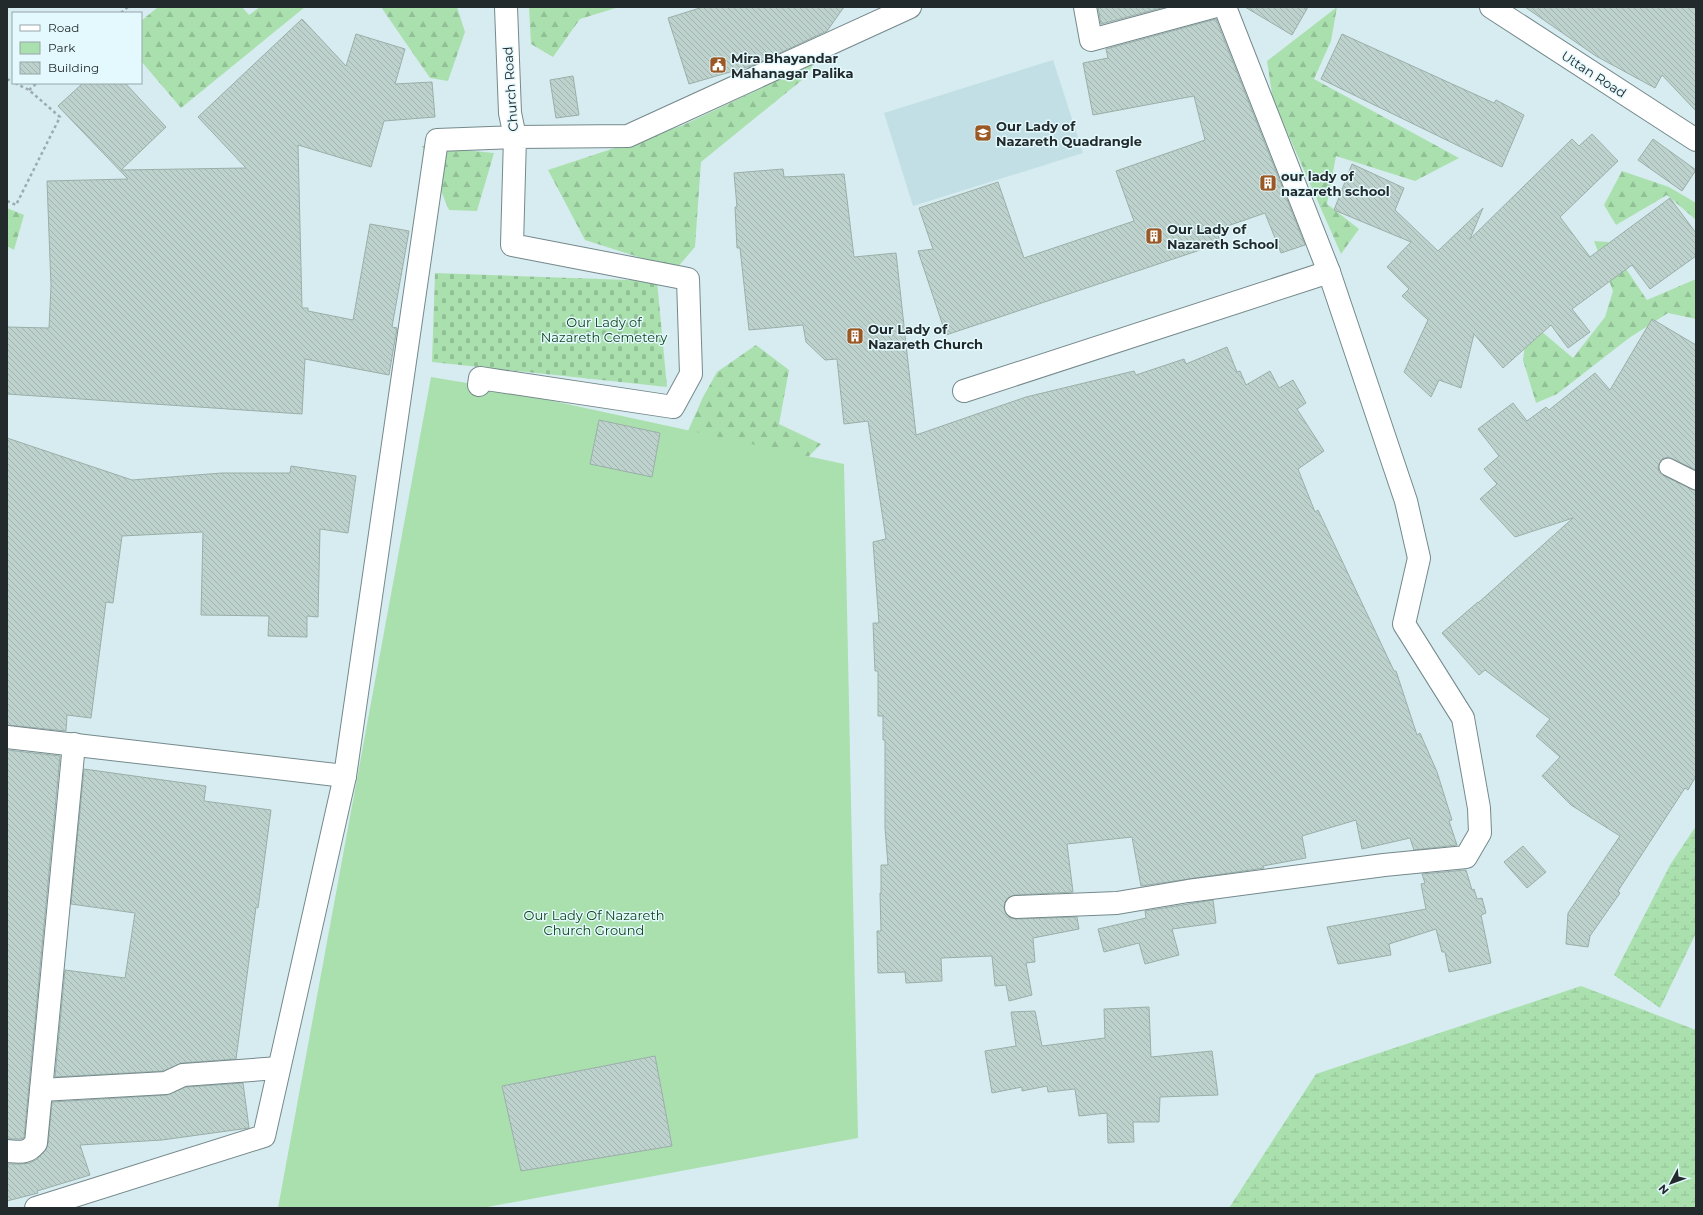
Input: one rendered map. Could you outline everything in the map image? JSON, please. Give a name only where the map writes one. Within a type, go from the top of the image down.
[{"type":"street","name":"Church Road","points":[[345,776],[437,140],[515,137],[510,113],[506,7]]},
{"type":"street","points":[[478,385],[480,378],[673,406],[691,374],[688,279],[512,245],[515,137],[628,136],[910,7]]},
{"type":"street","points":[[1085,7],[1091,40],[1213,7]]},
{"type":"street","points":[[1016,906],[1117,903],[1188,891],[1384,865],[1466,857],[1480,833],[1479,808],[1464,718],[1404,624],[1419,558],[1406,501],[1329,272],[1225,7]]},
{"type":"street","name":"Uttan Road","points":[[1491,7],[1696,140]]},
{"type":"street","points":[[964,391],[1329,272]]},
{"type":"street","points":[[7,737],[345,776],[264,1136],[36,1208]]},
{"type":"street","points":[[7,1151],[21,1152],[30,1150],[36,1143],[74,744]]},
{"type":"street","points":[[41,1090],[166,1083],[183,1075],[279,1068]]},
{"type":"lane","points":[[1668,467],[1696,481]]},
{"type":"path","points":[[7,201],[16,206],[60,118],[29,90],[18,84]]},
{"type":"path","points":[[29,90],[36,84]]},
{"type":"shaded area","name":"Our Lady of Nazareth Quadrangle","points":[[1053,60],[1083,153],[913,206],[884,113]]},
{"type":"green space","points":[[158,7],[242,7],[249,15],[260,7],[305,7],[181,108],[142,62],[142,20]]},
{"type":"green space","points":[[381,7],[457,7],[465,32],[448,81],[430,78]]},
{"type":"green space","points":[[529,7],[619,7],[580,19],[553,57],[531,44]]},
{"type":"green space","points":[[1337,7],[1331,41],[1314,79],[1459,158],[1415,181],[1336,156],[1327,204],[1359,229],[1341,254],[1273,100],[1267,61]]},
{"type":"green space","points":[[815,63],[802,80],[701,162],[695,247],[676,269],[585,240],[548,170],[681,126]]},
{"type":"green space","points":[[422,146],[494,153],[477,211],[449,210]]},
{"type":"green space","points":[[1622,171],[1669,187],[1696,203],[1696,220],[1667,195],[1616,225],[1604,205]]},
{"type":"green space","points":[[7,208],[24,215],[14,250],[7,246]]},
{"type":"green space","points":[[1594,241],[1608,242],[1647,300],[1696,279],[1696,319],[1668,313],[1629,338],[1557,394],[1536,403],[1523,360],[1528,320],[1573,358],[1605,317],[1613,291]]},
{"type":"green space","name":"Our Lady of Nazareth Cemetery","points":[[435,273],[657,281],[667,387],[432,362]]},
{"type":"green space","points":[[756,345],[789,370],[779,424],[821,444],[783,482],[673,465],[703,397],[717,372]]},
{"type":"green space","name":"Our Lady Of Nazareth Church Ground","points":[[431,377],[479,385],[844,464],[858,1138],[482,1208],[278,1208]]},
{"type":"green space","points":[[1696,826],[1696,933],[1660,1008],[1614,975],[1670,865]]},
{"type":"green space","points":[[1581,986],[1696,1030],[1696,1208],[1229,1208],[1316,1074]]},
{"type":"building","name":"Mira Bhayandar Mahanagar Palika","points":[[703,7],[844,7],[827,31],[754,65],[689,84],[668,18]]},
{"type":"building","points":[[1098,7],[1165,7],[1101,24]]},
{"type":"building","points":[[1245,7],[1308,7],[1292,35]]},
{"type":"building","points":[[1525,7],[1696,7],[1696,111],[1662,75],[1655,88],[1596,56]]},
{"type":"building","points":[[302,19],[346,66],[356,34],[405,49],[395,84],[432,82],[435,117],[384,121],[371,167],[298,145],[302,308],[308,308],[308,311],[353,320],[370,224],[409,231],[392,327],[397,328],[389,375],[305,359],[302,414],[7,394],[7,327],[49,328],[51,286],[47,181],[128,179],[58,106],[82,84],[126,84],[166,127],[121,170],[246,168],[198,117]]},
{"type":"building","name":"Our Lady of Nazareth School","points":[[1216,19],[1305,245],[1281,253],[1265,213],[1216,230],[1221,243],[946,335],[918,251],[933,249],[919,208],[998,182],[1024,258],[1134,221],[1116,171],[1205,140],[1194,96],[1093,115],[1083,63],[1108,58],[1106,49]]},
{"type":"building","points":[[1342,34],[1494,103],[1496,100],[1524,115],[1502,167],[1321,79]]},
{"type":"building","points":[[573,76],[579,115],[556,118],[550,80]]},
{"type":"building","points":[[1592,134],[1618,161],[1560,217],[1590,257],[1670,198],[1696,233],[1696,256],[1650,289],[1632,265],[1572,309],[1590,332],[1568,348],[1551,325],[1503,368],[1474,334],[1461,388],[1439,380],[1431,397],[1404,372],[1428,320],[1402,296],[1409,289],[1387,267],[1411,242],[1334,210],[1352,164],[1404,188],[1395,210],[1438,251],[1483,208],[1470,239],[1572,139],[1579,146]]},
{"type":"building","points":[[1653,139],[1696,170],[1682,191],[1638,160]]},
{"type":"building","points":[[783,169],[784,177],[844,174],[854,257],[896,253],[916,435],[1026,397],[1134,371],[1136,375],[1184,359],[1186,364],[1227,347],[1237,372],[1240,371],[1246,385],[1270,371],[1279,388],[1293,380],[1306,403],[1297,409],[1324,451],[1298,469],[1315,512],[1318,510],[1394,671],[1396,671],[1417,735],[1420,733],[1437,772],[1452,820],[1449,821],[1457,845],[1414,850],[1410,838],[1362,849],[1356,820],[1302,836],[1306,858],[1263,866],[1264,868],[1141,886],[1132,837],[1067,844],[1073,892],[1016,895],[1009,897],[1005,902],[1004,908],[1006,914],[1010,918],[1077,917],[1079,929],[1033,938],[1035,962],[1026,963],[1032,995],[1009,1001],[1006,985],[995,986],[992,956],[941,958],[942,981],[906,983],[905,972],[878,973],[877,931],[881,931],[881,865],[888,865],[885,828],[885,740],[883,740],[883,716],[878,716],[878,671],[875,671],[873,623],[879,623],[873,542],[886,539],[868,421],[844,424],[837,359],[825,360],[806,342],[803,325],[749,330],[740,248],[737,248],[735,207],[737,207],[734,173]]},
{"type":"building","points":[[1652,319],[1696,345],[1696,470],[1668,457],[1662,459],[1658,467],[1659,472],[1664,476],[1696,491],[1696,776],[1688,790],[1685,788],[1618,891],[1620,893],[1590,936],[1588,947],[1566,944],[1568,913],[1620,836],[1571,805],[1542,776],[1560,757],[1536,736],[1550,719],[1485,670],[1479,675],[1442,633],[1478,603],[1573,518],[1515,537],[1480,499],[1497,484],[1484,469],[1499,456],[1478,429],[1513,403],[1527,421],[1546,407],[1549,410],[1595,373],[1610,390]]},
{"type":"building","points":[[599,420],[660,433],[652,477],[590,464]]},
{"type":"building","points":[[7,438],[132,480],[222,473],[290,473],[291,466],[356,476],[348,533],[320,529],[318,617],[307,616],[307,637],[268,636],[269,616],[201,615],[203,532],[122,536],[113,603],[106,602],[91,718],[67,715],[66,731],[7,725]]},
{"type":"building","points":[[7,750],[60,756],[24,1138],[20,1139],[7,1139]]},
{"type":"building","points":[[84,769],[206,786],[204,801],[271,810],[258,908],[256,907],[236,1059],[182,1063],[163,1071],[55,1077],[65,970],[125,978],[135,913],[71,904]]},
{"type":"building","points":[[1523,846],[1546,872],[1527,888],[1504,862]]},
{"type":"building","points":[[1466,870],[1472,890],[1474,889],[1477,899],[1482,898],[1486,913],[1481,915],[1491,963],[1449,972],[1445,952],[1442,952],[1436,929],[1389,944],[1391,955],[1338,964],[1327,927],[1426,909],[1421,884],[1425,883],[1422,874]]},
{"type":"building","points":[[1213,900],[1216,923],[1172,929],[1179,955],[1145,964],[1139,943],[1104,952],[1098,929],[1146,918],[1145,911]]},
{"type":"building","points":[[1149,1007],[1151,1057],[1212,1051],[1218,1095],[1160,1097],[1159,1122],[1133,1122],[1134,1142],[1108,1143],[1107,1113],[1079,1116],[1075,1089],[1048,1092],[1047,1086],[1022,1091],[1022,1087],[992,1093],[985,1051],[1016,1046],[1011,1012],[1035,1011],[1042,1046],[1105,1038],[1104,1009]]},
{"type":"building","points":[[655,1056],[672,1146],[521,1171],[502,1086]]},
{"type":"building","points":[[243,1083],[249,1128],[162,1140],[80,1145],[90,1175],[37,1191],[38,1193],[7,1201],[7,1164],[30,1163],[37,1159],[45,1151],[48,1144],[52,1102],[167,1095],[186,1087]]},
{"type":"place","name":"Mira Bhayandar Mahanagar Palika","points":[[718,65]]},
{"type":"place","name":"Our Lady of Nazareth Quadrangle","points":[[983,133]]},
{"type":"place","name":"our lady of nazareth school","points":[[1268,183]]},
{"type":"place","name":"Our Lady of Nazareth School","points":[[1154,236]]},
{"type":"place","name":"Our Lady of Nazareth Church","points":[[855,336]]}]
